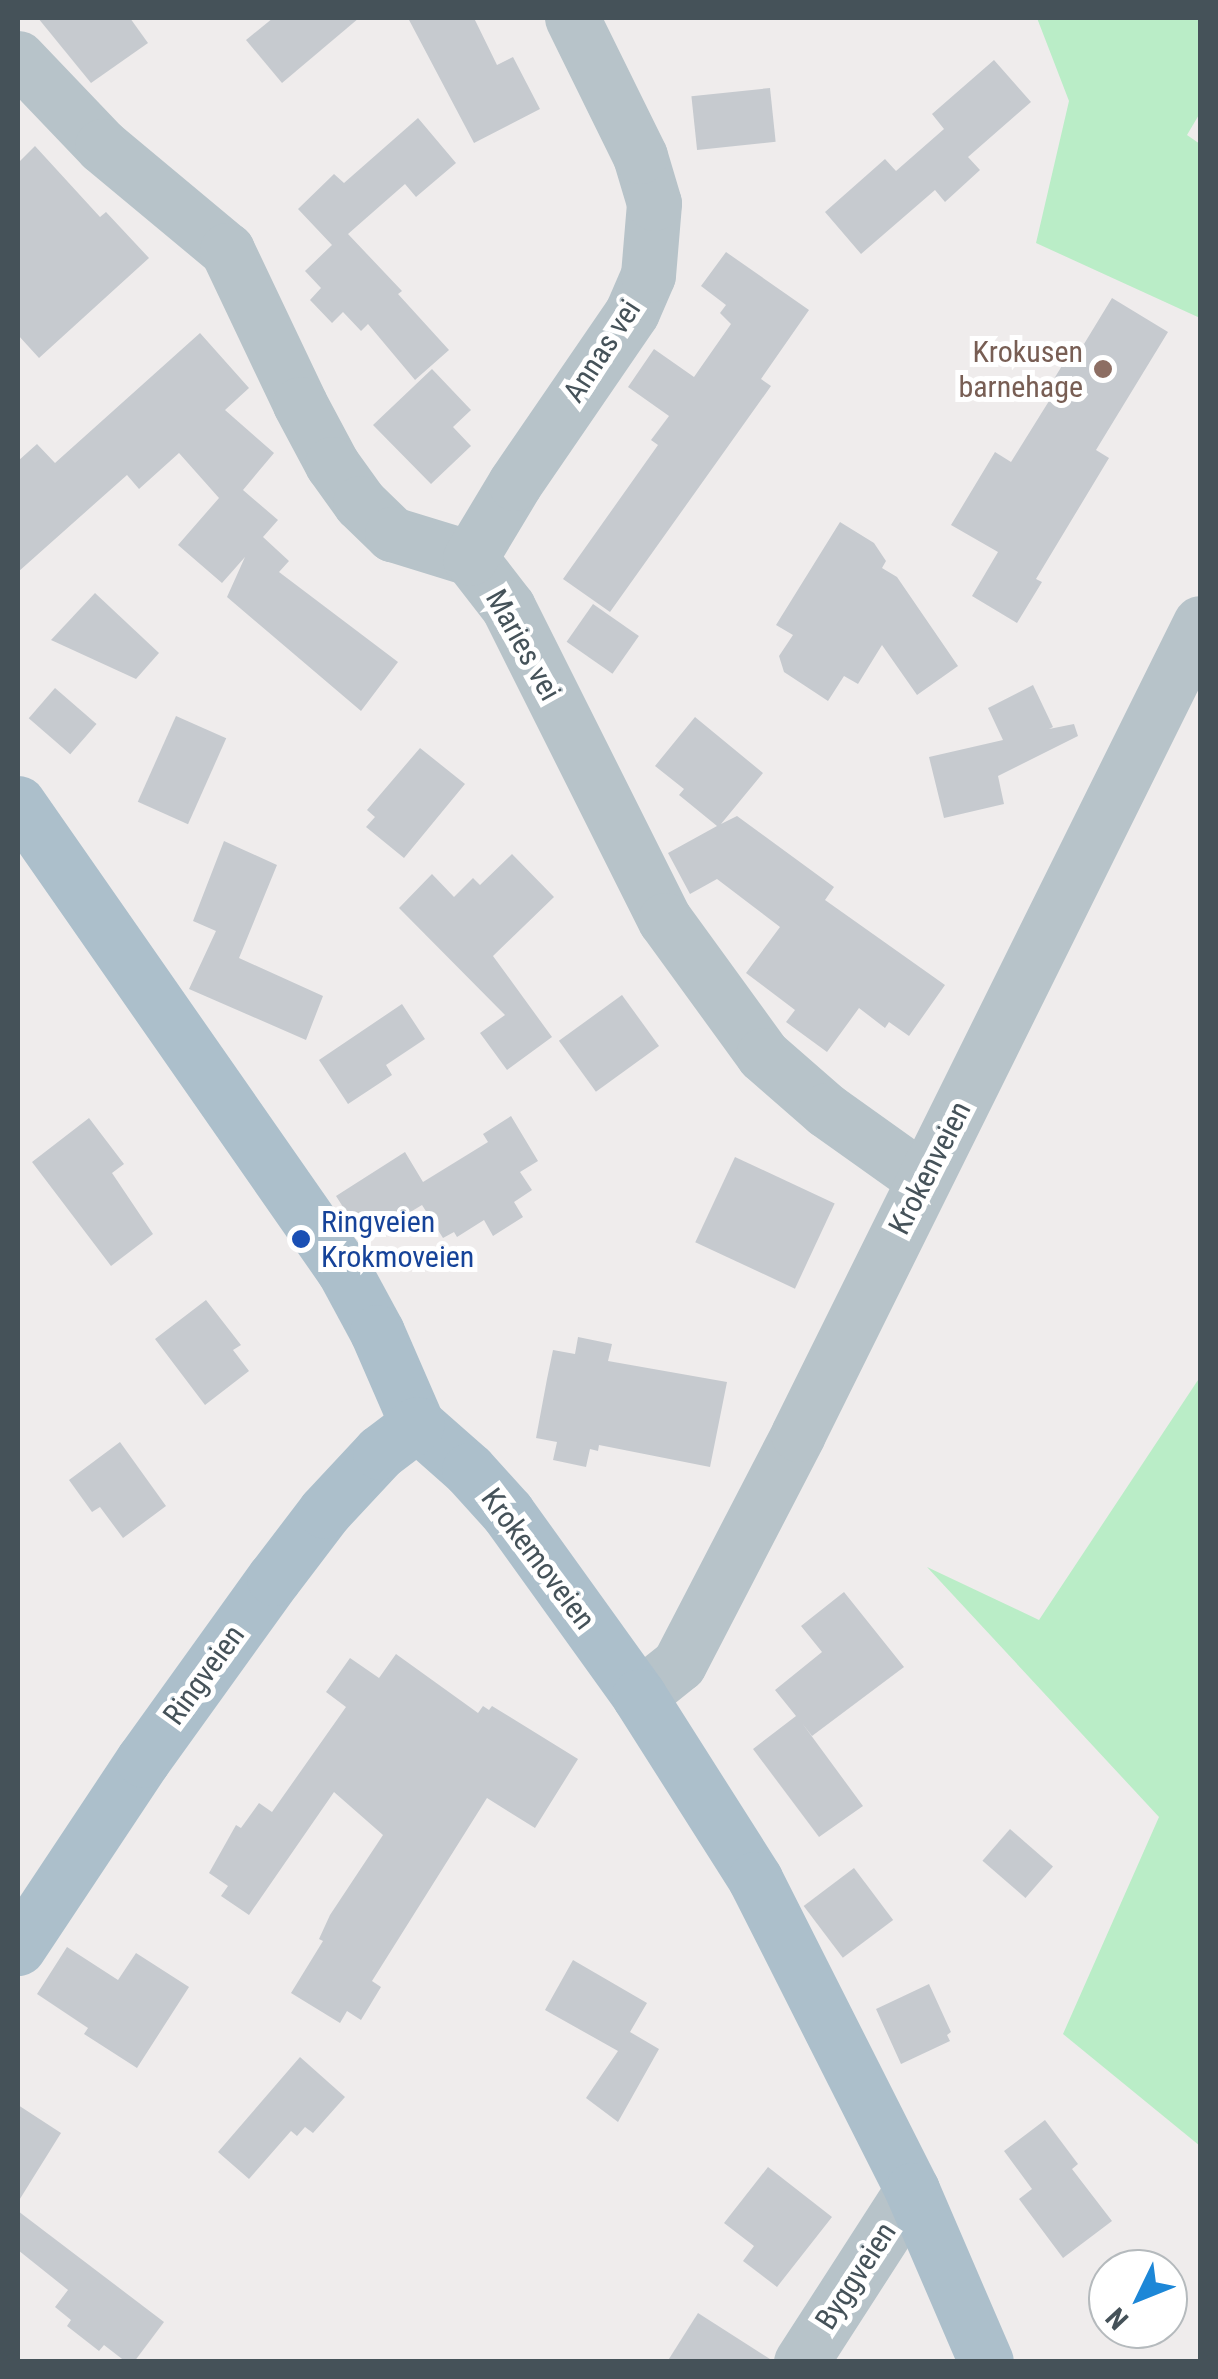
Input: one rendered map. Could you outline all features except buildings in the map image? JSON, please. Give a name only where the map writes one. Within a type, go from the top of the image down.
[{"type":"main road","name":"Krokemoveien","points":[[18,803],[344,1272],[384,1345],[417,1424],[507,1512],[639,1696],[755,1878],[912,2190],[986,2362]]},
{"type":"main road","name":"Ringveien","points":[[18,1948],[143,1760],[294,1552],[380,1452],[417,1424]]},
{"type":"street","name":"Annas vei","points":[[470,558],[514,483],[632,312],[648,275],[654,203],[640,156],[572,18]]},
{"type":"street","name":"Maries vei","points":[[18,58],[102,146],[227,250],[308,419],[360,503],[392,534],[470,558],[508,606],[665,920],[764,1056],[826,1110],[924,1180]]},
{"type":"street","name":"Krokenveien","points":[[639,1696],[679,1664],[1200,624]]},
{"type":"street","name":"Byggveien","points":[[801,2362],[912,2190]]},
{"type":"green space","points":[[1037,18],[1200,18],[1200,113],[1187,135],[1200,144],[1200,318],[1036,243],[1069,101]]},
{"type":"green space","points":[[1200,1377],[1200,2146],[1063,2034],[1159,1817],[927,1567],[1039,1620]]},
{"type":"place","name":"Krokusen barnehage","points":[[1103,369]]},
{"type":"place","name":"Ringveien Krokmoveien","points":[[301,1239]]}]
